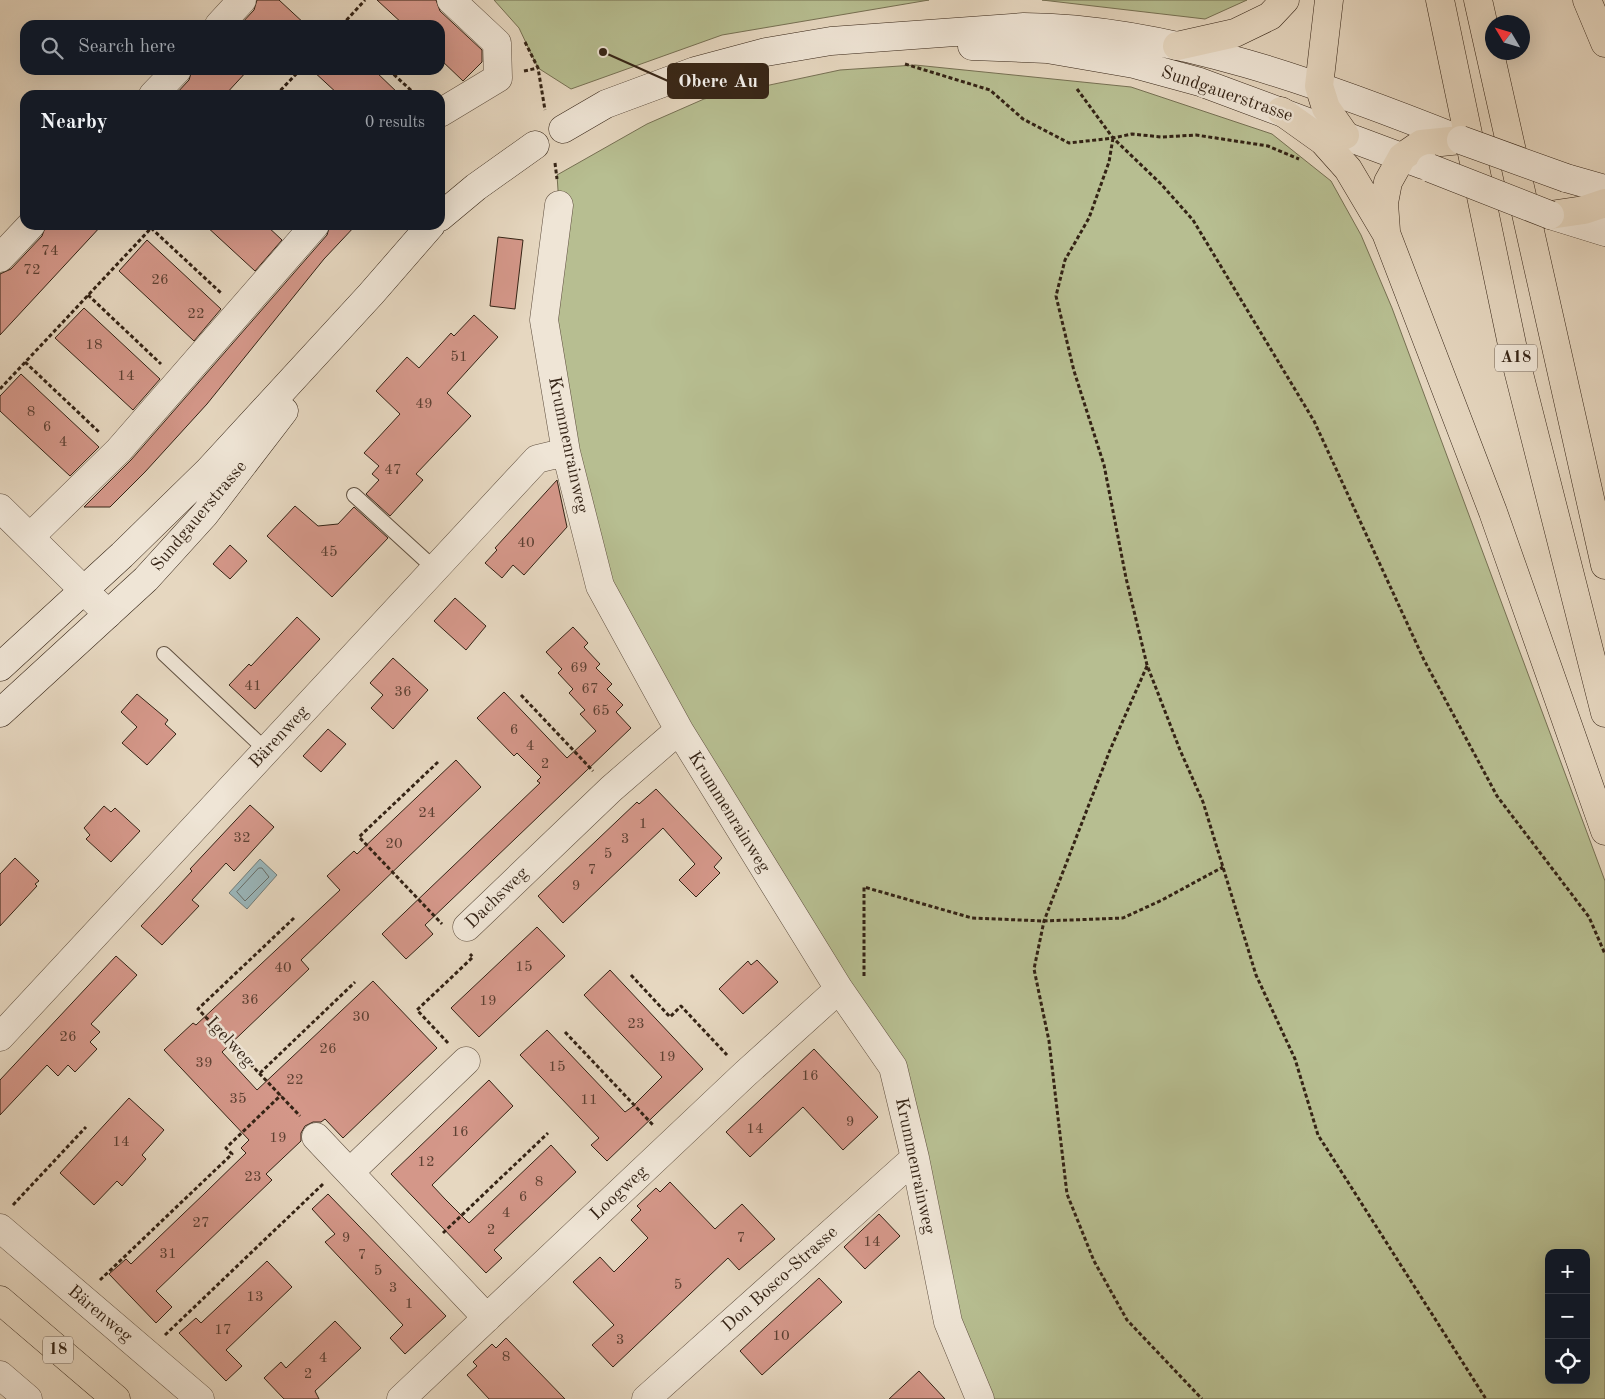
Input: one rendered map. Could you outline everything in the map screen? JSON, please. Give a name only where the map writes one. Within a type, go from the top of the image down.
[{"type":"main road","points":[[1177,46],[1235,33],[1270,16],[1285,0]]},
{"type":"main road","points":[[1329,0],[1319,86],[1326,108],[1344,134]]},
{"type":"main road","name":"A18","points":[[1440,0],[1514,354],[1605,713]]},
{"type":"main road","name":"A18","points":[[1478,0],[1589,503],[1605,565]]},
{"type":"main road","points":[[1587,0],[1605,43]]},
{"type":"main road","points":[[1281,111],[1323,141],[1348,169],[1386,233],[1493,512],[1605,831]]},
{"type":"main road","points":[[1386,233],[1384,203],[1388,182],[1418,148],[1461,140]]},
{"type":"main road","points":[[1567,217],[1605,203]]},
{"type":"main road","name":"18","points":[[0,1300],[116,1399]]},
{"type":"street","points":[[224,20],[242,0]]},
{"type":"street","points":[[445,111],[498,78],[497,43],[451,0]]},
{"type":"street","name":"Sundgauerstrasse","points":[[563,129],[606,104],[695,71],[766,52],[831,41],[1046,27],[1177,46],[1319,86],[1418,148],[1567,217],[1605,232]]},
{"type":"street","name":"Sundgauerstrasse","points":[[831,41],[1046,49],[1134,64],[1200,82],[1344,134],[1418,148]]},
{"type":"street","points":[[158,90],[172,75]]},
{"type":"street","points":[[1461,140],[1566,178],[1605,189]]},
{"type":"street","points":[[445,213],[476,187],[535,146]]},
{"type":"street","name":"Krummenrainweg","points":[[559,205],[544,320],[566,452],[600,586],[679,730],[839,989],[893,1067],[915,1158],[948,1322],[980,1399]]},
{"type":"street","points":[[0,258],[26,230]]},
{"type":"street","points":[[30,537],[119,450],[311,230]]},
{"type":"street","name":"Sundgauerstrasse","points":[[0,667],[84,590],[209,470],[372,294],[427,230]]},
{"type":"street","name":"Sundgauerstrasse","points":[[0,713],[146,579],[205,514],[372,294]]},
{"type":"street","name":"Bärenweg","points":[[0,1037],[537,459],[566,452]]},
{"type":"street","points":[[0,508],[108,614]]},
{"type":"street","name":"Dachsweg","points":[[461,933],[611,789],[679,730]]},
{"type":"street","name":"Loogweg","points":[[401,1399],[745,1074],[839,989]]},
{"type":"street","points":[[346,1169],[466,1061]]},
{"type":"street","points":[[316,1137],[487,1318]]},
{"type":"street","name":"Don Bosco-Strasse","points":[[646,1399],[915,1158]]},
{"type":"street","name":"Bärenweg","points":[[3,1220],[81,1298],[200,1399]]},
{"type":"street","points":[[0,1375],[28,1399]]},
{"type":"lane","points":[[354,495],[434,569]]},
{"type":"lane","points":[[164,654],[266,750]]},
{"type":"path","points":[[347,20],[365,0]]},
{"type":"path","points":[[900,62],[990,90],[1023,119],[1069,143],[1132,134],[1161,137],[1196,135],[1268,146],[1305,160]]},
{"type":"path","points":[[526,70],[538,68]]},
{"type":"path","points":[[282,90],[295,75]]},
{"type":"path","points":[[394,75],[411,90]]},
{"type":"path","points":[[1077,89],[1113,138],[1162,184],[1193,220],[1314,421],[1424,660],[1498,796],[1590,917],[1605,954]]},
{"type":"path","points":[[1113,138],[1109,162],[1089,218],[1065,260],[1056,296],[1074,371],[1104,465],[1126,578],[1148,665],[1180,750],[1203,802],[1256,975],[1295,1059],[1318,1135],[1486,1399]]},
{"type":"path","points":[[0,389],[149,230]]},
{"type":"path","points":[[157,230],[240,310]]},
{"type":"path","points":[[88,295],[180,381]]},
{"type":"path","points":[[25,362],[119,450]]},
{"type":"path","points":[[1148,665],[1110,750],[1044,922],[1034,969],[1049,1041],[1067,1194],[1094,1261],[1127,1320],[1202,1399]]},
{"type":"path","points":[[521,695],[611,789]]},
{"type":"path","name":"Dachsweg","points":[[438,762],[359,837],[461,933]]},
{"type":"path","points":[[839,989],[864,984],[864,887],[972,918],[1044,922],[1123,918],[1162,900],[1223,867]]},
{"type":"path","name":"Igelweg","points":[[294,918],[198,1009],[317,1134],[316,1137]]},
{"type":"path","points":[[461,933],[472,956],[417,1010],[466,1061]]},
{"type":"path","points":[[631,975],[670,1017],[681,1006],[745,1074]]},
{"type":"path","points":[[260,1073],[355,982]]},
{"type":"path","points":[[565,1032],[671,1144]]},
{"type":"path","points":[[81,1298],[232,1154],[226,1148],[281,1095]]},
{"type":"path","points":[[3,1220],[86,1127]]},
{"type":"path","points":[[424,1251],[548,1133]]},
{"type":"path","points":[[146,1353],[346,1169]]},
{"type":"green space","points":[[494,0],[929,0],[722,35],[571,89],[538,68],[519,28]]},
{"type":"green space","points":[[1042,0],[1247,0],[1205,19]]},
{"type":"green space","points":[[915,65],[1131,87],[1272,134],[1331,181],[1361,235],[1392,308],[1605,881],[1605,1399],[980,1399],[893,1067],[600,586],[544,320],[559,205],[557,175],[647,124],[704,99],[840,70]]},
{"type":"water","points":[[260,859],[277,875],[247,909],[229,893]]},
{"type":"building","points":[[257,0],[279,0],[301,20],[245,20],[254,10]]},
{"type":"building","points":[[377,0],[436,0],[440,11],[482,50],[482,62],[463,81],[445,64],[445,20],[399,20]]},
{"type":"building","points":[[190,75],[243,75],[230,90],[180,90],[189,80]]},
{"type":"building","points":[[317,75],[379,75],[395,90],[334,90]]},
{"type":"building","points":[[44,230],[97,230],[0,335],[0,274],[11,269],[42,236]]},
{"type":"building","points":[[210,230],[271,230],[282,240],[255,271]]},
{"type":"building","points":[[328,230],[351,230],[324,259],[207,404],[145,472],[110,507],[84,507],[131,460],[327,235]]},
{"type":"building","points":[[498,237],[523,240],[515,309],[490,306]]},
{"type":"building","points":[[147,240],[221,309],[194,341],[119,271]]},
{"type":"building","points":[[84,308],[160,379],[133,410],[55,338]]},
{"type":"building","points":[[474,315],[498,337],[447,393],[471,416],[416,474],[423,480],[390,516],[366,494],[379,480],[372,474],[379,466],[364,453],[400,414],[376,391],[407,357],[419,368],[451,333],[454,336]]},
{"type":"building","points":[[21,374],[99,447],[70,476],[0,411],[0,396]]},
{"type":"building","points":[[557,480],[567,527],[524,575],[513,565],[502,578],[485,563],[497,550],[495,548]]},
{"type":"building","points":[[295,506],[318,526],[338,524],[354,507],[388,538],[332,597],[267,536]]},
{"type":"building","points":[[230,545],[247,561],[230,579],[213,564]]},
{"type":"building","points":[[455,598],[486,626],[466,650],[434,621]]},
{"type":"building","points":[[297,617],[320,639],[255,709],[229,685],[249,664],[251,666]]},
{"type":"building","points":[[573,627],[588,643],[584,647],[600,664],[596,668],[612,684],[607,689],[623,705],[616,712],[631,728],[425,925],[433,934],[406,959],[382,934],[540,783],[537,781],[541,777],[517,753],[514,756],[477,718],[504,692],[567,758],[596,731],[580,714],[585,710],[569,693],[573,689],[558,673],[562,669],[546,652]]},
{"type":"building","points":[[393,658],[428,690],[393,729],[371,708],[383,695],[370,683]]},
{"type":"building","points":[[137,694],[168,720],[165,724],[176,734],[147,765],[122,743],[137,727],[121,712]]},
{"type":"building","points":[[328,729],[346,744],[321,772],[303,756]]},
{"type":"building","points":[[456,760],[481,787],[301,960],[309,969],[222,1052],[257,1090],[373,981],[437,1048],[343,1138],[325,1119],[321,1122],[313,1122],[305,1126],[301,1133],[301,1141],[266,1174],[272,1180],[156,1291],[172,1307],[156,1323],[109,1274],[126,1259],[131,1264],[246,1153],[241,1148],[249,1140],[164,1050],[193,1023],[196,1025],[340,890],[327,876],[354,851],[357,854]]},
{"type":"building","points":[[656,789],[722,858],[714,867],[720,873],[696,897],[679,880],[695,864],[663,828],[563,923],[538,896],[637,802],[639,804]]},
{"type":"building","points":[[250,805],[274,827],[234,871],[226,863],[192,900],[199,906],[162,945],[141,926],[192,871],[190,869]]},
{"type":"building","points":[[104,806],[111,812],[115,808],[140,831],[111,862],[86,839],[90,835],[84,828]]},
{"type":"building","points":[[15,858],[39,881],[35,884],[37,886],[0,926],[0,874]]},
{"type":"building","points":[[537,927],[565,956],[479,1037],[451,1008]]},
{"type":"building","points":[[116,956],[137,975],[91,1024],[100,1032],[90,1042],[97,1049],[75,1072],[68,1065],[58,1076],[47,1065],[0,1115],[0,1080]]},
{"type":"building","points":[[757,960],[778,982],[743,1014],[719,989],[748,961],[751,965]]},
{"type":"building","points":[[610,970],[703,1069],[607,1161],[591,1145],[599,1138],[520,1055],[547,1030],[625,1112],[632,1107],[662,1077],[584,995]]},
{"type":"building","points":[[814,1049],[878,1117],[843,1150],[803,1107],[750,1157],[726,1132]]},
{"type":"building","points":[[489,1080],[513,1106],[432,1185],[445,1199],[469,1223],[551,1145],[576,1172],[494,1250],[502,1258],[486,1273],[391,1174]]},
{"type":"building","points":[[129,1098],[164,1130],[142,1155],[146,1159],[122,1186],[117,1181],[94,1205],[60,1173]]},
{"type":"building","points":[[670,1182],[715,1229],[742,1204],[775,1239],[739,1270],[728,1258],[613,1367],[592,1345],[614,1325],[573,1282],[600,1257],[614,1272],[648,1238],[631,1220],[641,1210],[637,1206],[656,1188],[660,1192]]},
{"type":"building","points":[[328,1194],[446,1316],[405,1354],[390,1338],[403,1325],[325,1242],[335,1234],[312,1209]]},
{"type":"building","points":[[879,1214],[900,1236],[865,1269],[844,1247]]},
{"type":"building","points":[[267,1261],[292,1287],[226,1350],[242,1366],[226,1381],[179,1333],[196,1318],[201,1323]]},
{"type":"building","points":[[819,1278],[842,1302],[762,1375],[740,1351]]},
{"type":"building","points":[[335,1321],[361,1348],[315,1391],[319,1399],[284,1399],[264,1378],[281,1362],[286,1368]]},
{"type":"building","points":[[506,1338],[565,1399],[489,1399],[467,1375],[477,1366],[473,1362],[492,1344],[496,1348]]},
{"type":"building","points":[[919,1371],[945,1399],[889,1399]]},
{"type":"place","name":"Obere Au","points":[[603,52]]}]
